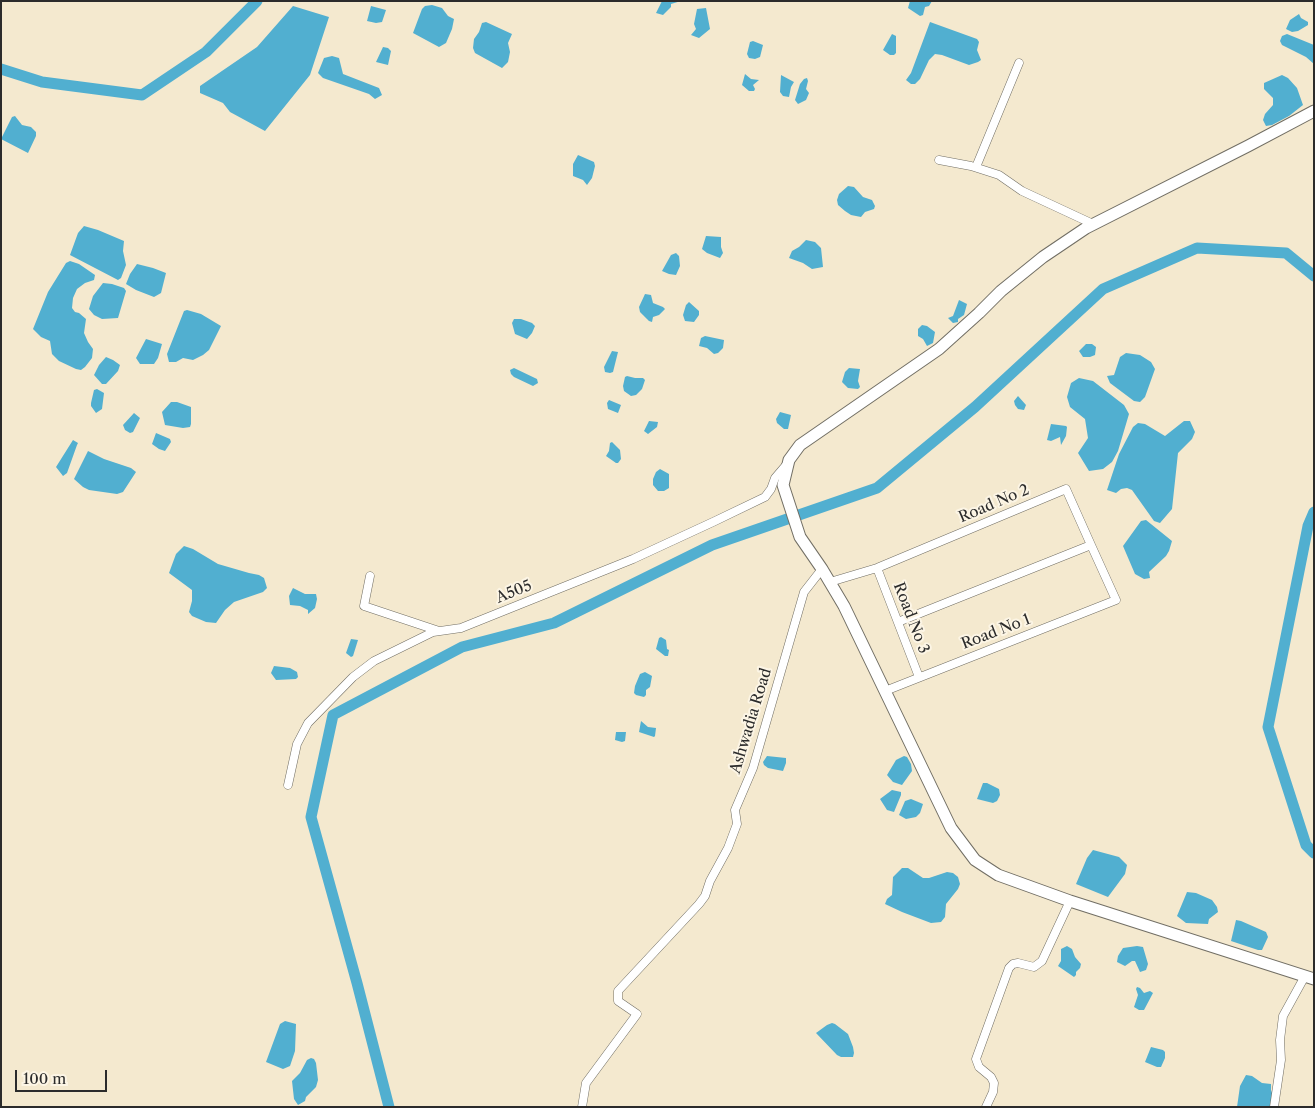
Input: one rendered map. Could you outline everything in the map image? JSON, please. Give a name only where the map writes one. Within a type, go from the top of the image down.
[{"type":"main road","points":[[1309,977],[1070,901],[998,876],[975,860],[951,828],[844,606],[800,537],[783,485],[789,460],[800,445],[939,349],[1001,291],[1043,257],[1093,224],[1314,111]]},
{"type":"street","points":[[976,167],[1019,63]]},
{"type":"street","points":[[939,160],[976,167],[999,175],[1022,191],[1093,224]]},
{"type":"street","name":"A505","points":[[288,784],[297,744],[308,723],[347,684],[374,661],[433,632],[461,628],[633,559],[765,497],[771,489],[775,478],[789,460]]},
{"type":"street","name":"Road No 2","points":[[877,568],[1066,489],[1091,545]]},
{"type":"street","points":[[898,622],[1091,545]]},
{"type":"street","name":"Road No 1","points":[[885,691],[1116,600],[1091,545]]},
{"type":"street","points":[[830,582],[877,568]]},
{"type":"street","name":"Road No 3","points":[[877,568],[919,677]]},
{"type":"street","name":"Ashwadia Road","points":[[582,1107],[586,1084],[637,1014],[618,1001],[618,991],[705,896],[737,824],[735,810],[754,768],[804,592],[822,569]]},
{"type":"street","points":[[370,576],[364,606],[441,631]]},
{"type":"street","points":[[986,1107],[993,1092],[994,1083],[991,1076],[979,1067],[976,1059],[1009,968],[1013,964],[1018,963],[1034,967],[1042,961],[1070,901]]},
{"type":"street","points":[[1274,1107],[1281,1060],[1280,1040],[1283,1016],[1309,977]]},
{"type":"water","points":[[662,1],[681,1],[671,4],[671,7],[663,15],[656,13]]},
{"type":"water","points":[[910,1],[932,1],[929,6],[925,7],[923,15],[920,16],[908,8]]},
{"type":"water","points":[[432,5],[442,8],[448,16],[454,19],[446,43],[439,47],[413,33],[422,9],[425,6]]},
{"type":"water","points":[[293,6],[329,17],[310,75],[265,131],[230,112],[223,103],[200,93],[200,86],[257,47]]},
{"type":"water","points":[[371,6],[386,10],[382,22],[367,21]]},
{"type":"water","points":[[706,8],[710,29],[699,38],[691,35],[696,29],[694,24],[697,9]]},
{"type":"water","points":[[1299,14],[1301,18],[1308,22],[1308,25],[1298,31],[1292,32],[1286,29],[1290,20]]},
{"type":"water","points":[[486,22],[512,34],[508,43],[510,52],[508,62],[502,68],[475,53],[473,48],[474,39],[482,23]]},
{"type":"water","points":[[930,22],[977,39],[979,42],[977,50],[981,60],[969,65],[935,54],[929,60],[920,79],[915,84],[911,84],[906,80],[911,73]]},
{"type":"water","points":[[892,34],[896,36],[896,53],[890,55],[883,50]]},
{"type":"water","points":[[1287,34],[1314,45],[1314,64],[1306,57],[1282,45],[1280,41],[1282,36]]},
{"type":"water","points":[[753,41],[763,45],[760,57],[755,59],[749,58],[747,54],[750,42]]},
{"type":"water","points":[[383,47],[391,51],[388,65],[376,62]]},
{"type":"water","points":[[332,56],[339,58],[343,74],[379,88],[382,95],[375,99],[369,94],[323,78],[318,73],[324,58]]},
{"type":"water","points":[[745,74],[751,79],[759,80],[753,85],[754,91],[749,91],[742,85]]},
{"type":"water","points":[[781,75],[794,82],[789,97],[783,96],[780,92]]},
{"type":"water","points":[[1282,75],[1288,78],[1297,88],[1303,105],[1289,116],[1266,126],[1263,120],[1265,114],[1273,105],[1273,98],[1264,89],[1264,83]]},
{"type":"water","points":[[807,78],[806,89],[809,93],[806,100],[798,104],[795,100],[800,84]]},
{"type":"water","points":[[15,116],[22,125],[31,127],[36,132],[28,153],[1,139],[12,117]]},
{"type":"water","points":[[578,155],[594,162],[592,178],[587,185],[583,180],[573,176],[573,164]]},
{"type":"water","points":[[848,186],[854,187],[863,197],[872,200],[875,206],[874,209],[865,212],[861,217],[851,215],[838,205],[839,194]]},
{"type":"water","points":[[84,226],[124,241],[123,251],[126,265],[121,278],[118,280],[70,255],[78,233]]},
{"type":"water","points":[[706,236],[721,237],[723,253],[720,258],[702,249]]},
{"type":"water","points":[[806,240],[815,242],[821,248],[823,267],[812,269],[803,263],[789,258],[792,251]]},
{"type":"water","points":[[676,253],[679,256],[680,266],[676,275],[662,271],[671,255]]},
{"type":"water","points":[[70,261],[79,264],[95,275],[94,280],[85,283],[77,289],[73,298],[72,308],[86,319],[84,333],[93,349],[92,358],[81,370],[59,361],[52,354],[50,341],[41,337],[33,329],[48,292],[66,263]]},
{"type":"water","points":[[137,264],[166,273],[161,293],[154,297],[126,284]]},
{"type":"water","points":[[103,283],[124,288],[126,291],[118,318],[102,319],[94,315],[89,309],[93,296]]},
{"type":"water","points":[[645,294],[651,295],[653,303],[665,309],[659,315],[653,317],[652,322],[640,312],[639,307]]},
{"type":"water","points":[[959,300],[967,304],[964,315],[958,319],[958,322],[953,323],[948,318],[953,316]]},
{"type":"water","points":[[689,302],[699,311],[699,315],[694,322],[685,321],[683,315]]},
{"type":"water","points":[[187,310],[201,314],[221,326],[209,350],[203,355],[193,360],[183,358],[176,362],[169,362],[167,354],[184,311]]},
{"type":"water","points":[[514,319],[521,319],[535,326],[527,339],[515,334],[512,323]]},
{"type":"water","points":[[922,325],[935,332],[933,343],[927,346],[923,339],[918,336],[918,329]]},
{"type":"water","points":[[705,336],[724,340],[723,348],[714,354],[707,348],[699,346],[701,338]]},
{"type":"water","points":[[146,339],[162,344],[154,364],[140,364],[136,358]]},
{"type":"water","points":[[1086,344],[1092,344],[1096,347],[1095,355],[1083,357],[1079,351]]},
{"type":"water","points":[[612,351],[618,352],[613,372],[605,372],[604,367]]},
{"type":"water","points":[[1126,353],[1140,355],[1151,362],[1155,369],[1145,397],[1140,402],[1134,401],[1110,383],[1107,376],[1114,375],[1120,357]]},
{"type":"water","points":[[106,357],[120,365],[118,371],[106,384],[102,384],[94,375]]},
{"type":"water","points":[[514,368],[537,379],[538,383],[533,386],[514,377],[510,370]]},
{"type":"water","points":[[849,368],[860,369],[858,381],[860,387],[858,389],[848,388],[842,382],[845,372]]},
{"type":"water","points":[[627,376],[643,378],[645,380],[642,389],[636,395],[631,396],[624,391],[623,386]]},
{"type":"water","points":[[1079,378],[1093,381],[1124,405],[1129,414],[1118,451],[1112,462],[1103,469],[1089,471],[1078,453],[1088,438],[1085,419],[1070,407],[1067,397],[1071,383]]},
{"type":"water","points":[[97,389],[104,393],[102,409],[96,413],[91,403],[94,390]]},
{"type":"water","points":[[1018,396],[1026,405],[1024,410],[1018,409],[1015,405],[1014,401]]},
{"type":"water","points":[[609,400],[621,405],[618,413],[608,409],[607,403]]},
{"type":"water","points":[[171,402],[191,407],[190,427],[183,428],[165,425],[162,412]]},
{"type":"water","points":[[780,412],[791,415],[788,429],[784,429],[777,423],[776,419]]},
{"type":"water","points":[[134,413],[140,418],[133,432],[130,433],[125,430],[123,425]]},
{"type":"water","points":[[649,421],[658,422],[657,427],[648,434],[644,431]]},
{"type":"water","points":[[1184,421],[1190,421],[1195,432],[1192,439],[1178,453],[1172,509],[1160,523],[1154,521],[1132,490],[1127,488],[1121,489],[1116,493],[1107,490],[1119,454],[1133,427],[1138,423],[1145,424],[1165,436]]},
{"type":"water","points":[[1051,424],[1067,427],[1066,436],[1061,445],[1060,437],[1051,441],[1047,440]]},
{"type":"water","points":[[156,433],[170,439],[171,442],[165,451],[152,444]]},
{"type":"water","points":[[73,440],[78,443],[67,473],[63,476],[56,467]]},
{"type":"water","points":[[612,442],[620,450],[621,459],[618,463],[606,456]]},
{"type":"water","points":[[88,451],[104,459],[131,468],[136,472],[123,492],[117,494],[89,490],[74,479]]},
{"type":"water","points":[[660,469],[669,474],[669,488],[664,491],[658,491],[653,485],[656,472]]},
{"type":"water","points":[[1146,520],[1172,541],[1166,556],[1149,572],[1150,578],[1144,579],[1135,574],[1123,546],[1141,521]]},
{"type":"water","points":[[184,546],[193,549],[218,564],[259,575],[264,578],[267,588],[263,592],[234,602],[225,610],[216,623],[206,622],[192,616],[189,612],[192,590],[169,573],[176,554]]},
{"type":"water","points":[[293,588],[305,594],[316,594],[315,608],[308,614],[308,610],[300,606],[290,605],[289,596]]},
{"type":"water","points":[[661,637],[666,640],[667,649],[669,650],[668,656],[665,656],[656,649]]},
{"type":"water","points":[[351,639],[358,640],[351,657],[346,653]]},
{"type":"water","points":[[274,666],[290,668],[297,672],[298,677],[296,679],[276,680],[271,673]]},
{"type":"water","points":[[645,672],[652,676],[650,687],[646,690],[644,697],[634,693],[640,674]]},
{"type":"water","points":[[641,721],[648,727],[656,728],[654,737],[639,732]]},
{"type":"water","points":[[616,732],[626,732],[625,741],[615,740]]},
{"type":"water","points":[[767,756],[786,758],[783,771],[768,768],[764,765],[763,762]]},
{"type":"water","points":[[904,756],[907,757],[911,764],[912,771],[902,785],[893,782],[887,775],[896,760]]},
{"type":"water","points":[[983,783],[999,789],[1000,795],[997,801],[993,803],[977,799]]},
{"type":"water","points":[[892,790],[901,792],[894,812],[887,810],[880,799]]},
{"type":"water","points":[[911,799],[923,804],[920,813],[916,817],[906,819],[899,815],[905,801]]},
{"type":"water","points":[[1093,850],[1119,857],[1127,865],[1125,874],[1108,897],[1076,884],[1087,858]]},
{"type":"water","points":[[902,868],[908,868],[923,878],[947,872],[953,873],[958,877],[960,884],[946,904],[945,917],[941,922],[931,923],[885,904],[892,895],[893,877]]},
{"type":"water","points":[[1187,892],[1196,893],[1212,900],[1217,907],[1218,912],[1209,919],[1208,924],[1186,923],[1177,916]]},
{"type":"water","points":[[1236,920],[1266,932],[1268,937],[1262,950],[1231,941]]},
{"type":"water","points":[[1067,946],[1072,949],[1075,957],[1081,964],[1074,977],[1058,966],[1061,961],[1061,949]]},
{"type":"water","points":[[1143,947],[1148,964],[1146,970],[1140,972],[1135,961],[1125,966],[1117,962],[1123,948]]},
{"type":"water","points":[[1137,987],[1144,993],[1150,991],[1153,993],[1144,1010],[1134,1007],[1138,995]]},
{"type":"water","points":[[285,1021],[296,1024],[295,1051],[290,1066],[283,1069],[266,1062],[280,1024]]},
{"type":"water","points":[[832,1023],[848,1034],[853,1047],[853,1057],[837,1055],[816,1033]]},
{"type":"water","points":[[1151,1047],[1165,1052],[1165,1058],[1161,1067],[1145,1062]]},
{"type":"water","points":[[311,1058],[316,1063],[318,1080],[316,1087],[306,1097],[305,1101],[298,1105],[294,1099],[292,1081],[300,1073],[307,1060]]},
{"type":"water","points":[[1246,1075],[1252,1076],[1262,1083],[1271,1084],[1274,1099],[1271,1107],[1237,1107],[1240,1086]]},
{"type":"waterway","points":[[1,69],[42,82],[142,95],[206,52],[257,1]]},
{"type":"waterway","points":[[389,1107],[311,817],[333,715],[462,647],[554,623],[712,545],[877,488],[975,407],[1103,289],[1197,248],[1286,253],[1314,276]]},
{"type":"waterway","points":[[1314,512],[1308,526],[1268,727],[1306,845],[1314,853]]}]
